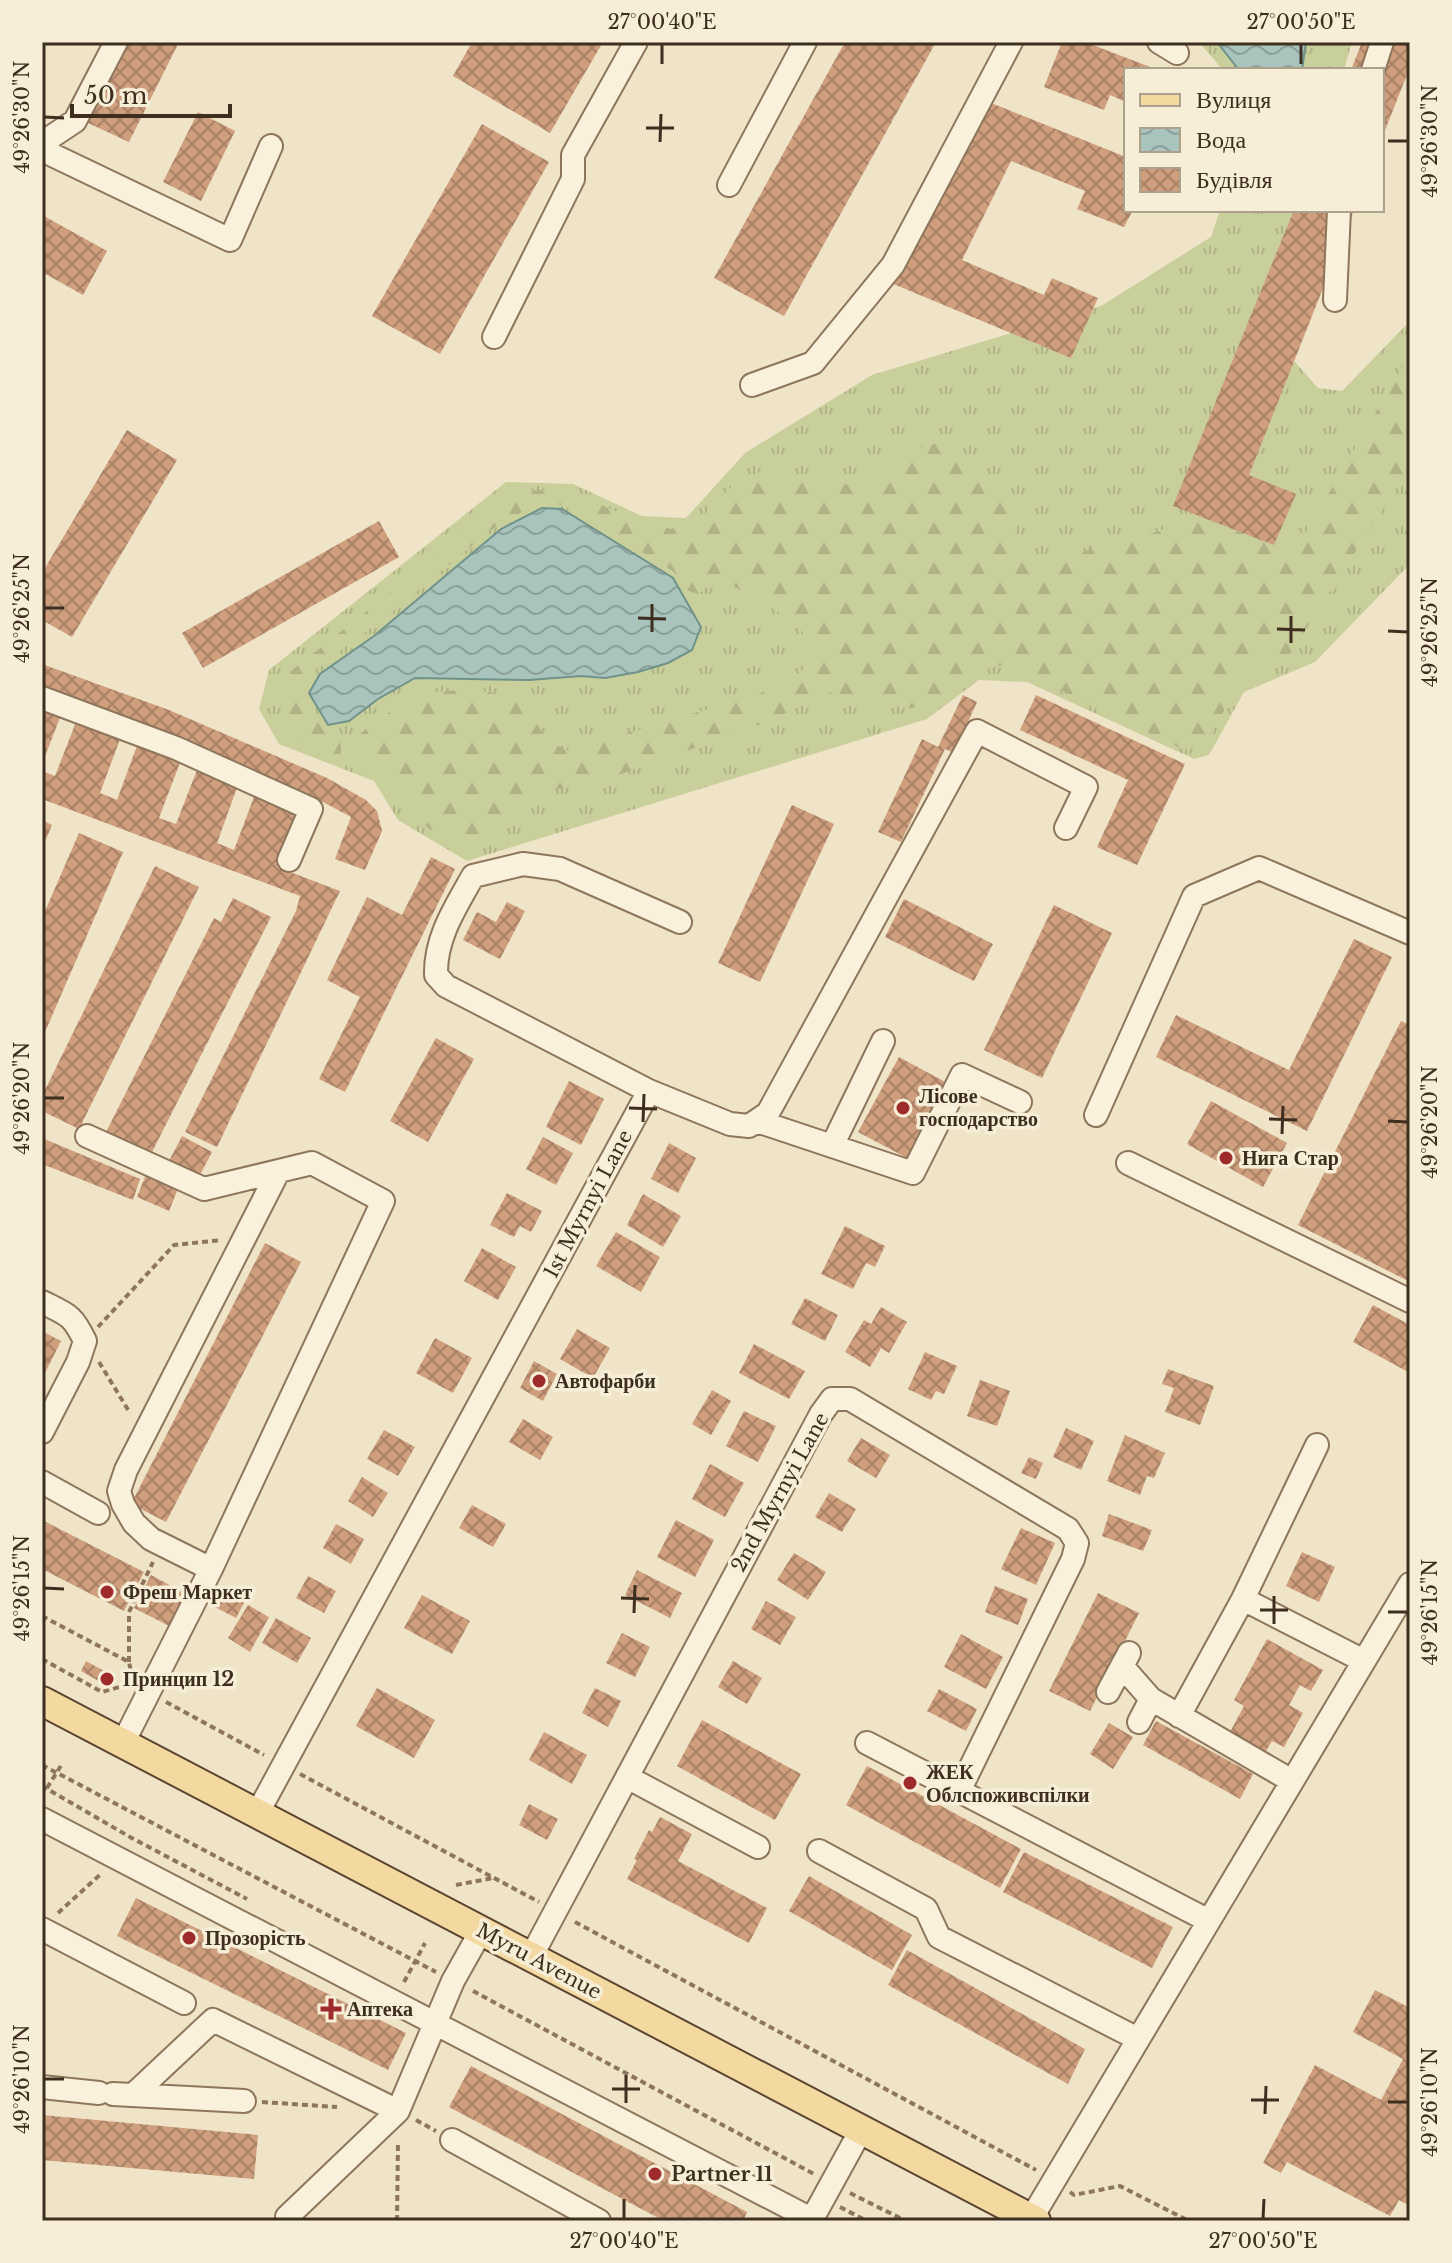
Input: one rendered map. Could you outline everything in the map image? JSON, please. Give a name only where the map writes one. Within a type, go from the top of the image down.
[{"type":"main road","name":"Myru Avenue","points":[[42,1701],[1033,2220]]},
{"type":"street","points":[[42,143],[75,121],[116,42]]},
{"type":"street","points":[[494,337],[573,179],[573,155],[636,42]]},
{"type":"street","points":[[729,185],[805,42]]},
{"type":"street","points":[[752,385],[813,363],[893,265],[1011,42]]},
{"type":"street","points":[[1374,68],[1382,42]]},
{"type":"street","points":[[42,150],[230,240],[271,146]]},
{"type":"street","points":[[1335,300],[1339,212]]},
{"type":"street","points":[[42,698],[176,748],[311,809],[289,860]]},
{"type":"street","points":[[680,922],[560,869],[523,864],[473,876],[441,937],[436,975],[446,986],[649,1091],[730,1124],[749,1126],[768,1113],[977,731],[1086,787],[1066,828]]},
{"type":"street","points":[[1096,1115],[1194,896],[1259,868],[1410,933]]},
{"type":"street","points":[[832,1146],[883,1041]]},
{"type":"street","points":[[757,1121],[913,1173],[962,1075],[1020,1102]]},
{"type":"street","name":"1st Myrnyi Lane","points":[[257,1814],[649,1091]]},
{"type":"street","points":[[87,1136],[204,1189],[312,1163],[383,1201],[211,1569],[123,1743]]},
{"type":"street","points":[[1128,1163],[1410,1301]]},
{"type":"street","points":[[211,1569],[151,1539],[134,1523],[119,1491],[126,1470],[278,1172]]},
{"type":"street","points":[[42,1302],[69,1315],[85,1341],[78,1362],[42,1432]]},
{"type":"street","name":"2nd Myrnyi Lane","points":[[531,1957],[821,1414],[832,1399],[850,1399],[1068,1529],[1077,1543],[1073,1559],[959,1791]]},
{"type":"street","points":[[1179,1716],[1243,1599],[1317,1445]]},
{"type":"street","points":[[42,1482],[98,1513]]},
{"type":"street","points":[[1033,2220],[1410,1584]]},
{"type":"street","points":[[1243,1599],[1364,1661]]},
{"type":"street","points":[[1108,1692],[1126,1660],[1151,1699],[1292,1781]]},
{"type":"street","points":[[1139,1722],[1151,1699]]},
{"type":"street","points":[[867,1743],[1209,1921]]},
{"type":"street","points":[[627,1777],[758,1847]]},
{"type":"street","points":[[42,1819],[812,2220],[861,2130]]},
{"type":"street","points":[[819,1851],[926,1909],[939,1937],[1138,2039]]},
{"type":"street","points":[[47,1924],[184,2003]]},
{"type":"street","points":[[287,2217],[398,2111],[453,1981],[481,1931]]},
{"type":"street","points":[[115,2094],[213,2020],[398,2111]]},
{"type":"street","points":[[42,2087],[244,2101]]},
{"type":"street","points":[[452,2140],[599,2221]]},
{"type":"path","points":[[144,1435],[85,1341],[174,1245],[244,1237]]},
{"type":"path","points":[[42,1659],[102,1692],[134,1683],[129,1662],[129,1612],[161,1544]]},
{"type":"path","points":[[42,1616],[129,1662]]},
{"type":"path","points":[[148,1692],[1054,2180],[1074,2195],[1120,2186],[1189,2221]]},
{"type":"path","points":[[47,1788],[62,1764]]},
{"type":"path","points":[[42,1765],[906,2221]]},
{"type":"path","points":[[47,1924],[117,1860],[130,1837]]},
{"type":"path","points":[[456,1885],[495,1878]]},
{"type":"path","points":[[404,1982],[425,1943]]},
{"type":"path","points":[[244,2101],[337,2107]]},
{"type":"path","points":[[397,2221],[398,2111],[452,2140]]},
{"type":"green space","points":[[1199,42],[1352,42],[1345,68],[1221,68]]},
{"type":"green space","points":[[1219,212],[1301,212],[1287,353],[1318,388],[1342,391],[1410,321],[1410,564],[1315,662],[1244,692],[1209,755],[1194,759],[1027,682],[979,680],[927,719],[467,861],[398,820],[374,781],[279,744],[259,709],[269,670],[506,482],[573,484],[642,516],[686,518],[745,453],[872,375],[1101,306],[1211,237]]},
{"type":"green space","points":[[1410,353],[1410,467],[1286,660],[1261,660],[1248,671],[1203,745],[1184,750],[1007,664],[973,672],[952,693],[930,707],[904,708],[830,692],[764,723],[613,777],[550,791],[529,801],[488,840],[460,842],[431,830],[417,819],[411,806],[411,793],[398,778],[358,757],[354,739],[418,694],[470,689],[509,696],[529,710],[547,741],[569,751],[761,693],[801,672],[810,657],[810,642],[794,621],[733,586],[712,584],[698,594],[686,590],[674,572],[570,507],[553,503],[537,503],[491,530],[387,616],[314,670],[306,686],[308,707],[317,721],[338,737],[340,759],[320,755],[296,743],[281,712],[282,687],[291,671],[405,581],[485,507],[515,492],[570,492],[639,521],[671,529],[701,518],[735,483],[759,472],[783,478],[861,486],[871,483],[884,465],[907,450],[935,444],[955,450],[979,472],[1013,514],[1017,546],[1032,567],[1077,556],[1102,542],[1149,534],[1207,516],[1276,537],[1290,536],[1307,531]]},
{"type":"water","points":[[1217,42],[1306,42],[1302,68],[1237,68]]},
{"type":"water","points":[[542,508],[562,509],[673,578],[701,627],[692,650],[668,663],[605,678],[415,678],[378,699],[349,721],[328,725],[309,693],[320,674],[374,636],[501,529]]},
{"type":"building","points":[[128,42],[179,42],[129,142],[88,123]]},
{"type":"building","points":[[472,42],[603,42],[550,133],[453,76]]},
{"type":"building","points":[[845,42],[936,42],[784,316],[714,278]]},
{"type":"building","points":[[1062,42],[1085,42],[1153,68],[1124,68],[1124,101],[1110,95],[1104,110],[1044,87]]},
{"type":"building","points":[[1362,42],[1410,42],[1410,67],[1384,133],[1384,68],[1352,68]]},
{"type":"building","points":[[981,99],[1124,156],[1124,212],[1132,212],[1124,227],[1077,209],[1085,191],[1011,161],[962,260],[1044,295],[1052,278],[1098,298],[1071,358],[891,283]]},
{"type":"building","points":[[198,112],[235,131],[201,201],[163,182]]},
{"type":"building","points":[[482,124],[549,162],[440,354],[372,316]]},
{"type":"building","points":[[1293,212],[1353,212],[1249,475],[1296,494],[1274,545],[1173,506]]},
{"type":"building","points":[[44,216],[107,251],[83,295],[42,272]]},
{"type":"building","points":[[127,430],[177,460],[72,637],[42,620],[42,573]]},
{"type":"building","points":[[379,521],[399,557],[203,668],[182,633]]},
{"type":"building","points":[[42,664],[169,710],[327,778],[366,800],[377,811],[382,831],[365,870],[335,859],[351,817],[160,730],[42,688]]},
{"type":"building","points":[[963,695],[977,702],[954,753],[945,749],[901,842],[878,832],[922,739],[938,747]]},
{"type":"building","points":[[1036,695],[1185,764],[1137,865],[1097,847],[1128,780],[1020,730]]},
{"type":"building","points":[[42,707],[61,715],[42,764]]},
{"type":"building","points":[[76,722],[120,739],[100,793],[117,800],[138,743],[181,760],[159,818],[176,824],[197,770],[238,785],[217,843],[234,850],[254,797],[298,814],[277,867],[340,891],[217,1147],[185,1132],[296,911],[300,896],[42,799],[42,771],[55,776]]},
{"type":"building","points":[[792,805],[834,824],[760,982],[718,963]]},
{"type":"building","points":[[42,820],[52,825],[42,849]]},
{"type":"building","points":[[79,833],[123,852],[42,1039],[42,918]]},
{"type":"building","points":[[431,857],[455,869],[345,1092],[319,1079],[360,997],[327,980],[367,897],[402,915]]},
{"type":"building","points":[[155,866],[199,887],[79,1129],[42,1111],[42,1096]]},
{"type":"building","points":[[233,898],[271,917],[149,1158],[104,1136],[214,918],[221,922]]},
{"type":"building","points":[[904,899],[993,944],[974,981],[885,937]]},
{"type":"building","points":[[507,902],[525,911],[500,959],[463,940],[477,912],[496,922]]},
{"type":"building","points":[[1054,905],[1112,933],[1042,1078],[984,1050]]},
{"type":"building","points":[[1354,939],[1392,957],[1307,1131],[1156,1057],[1176,1015],[1289,1070]]},
{"type":"building","points":[[1401,1021],[1410,1025],[1410,1282],[1298,1225]]},
{"type":"building","points":[[436,1038],[474,1059],[428,1142],[390,1121]]},
{"type":"building","points":[[899,1057],[947,1083],[907,1158],[858,1132]]},
{"type":"building","points":[[569,1081],[604,1099],[581,1145],[546,1127]]},
{"type":"building","points":[[1211,1101],[1287,1143],[1263,1187],[1187,1144]]},
{"type":"building","points":[[182,1136],[212,1152],[199,1177],[169,1161]]},
{"type":"building","points":[[543,1137],[573,1153],[556,1185],[526,1169]]},
{"type":"building","points":[[42,1138],[140,1179],[133,1200],[42,1164]]},
{"type":"building","points":[[669,1143],[696,1158],[678,1193],[651,1179]]},
{"type":"building","points":[[147,1172],[179,1186],[169,1211],[137,1197]]},
{"type":"building","points":[[507,1193],[542,1211],[531,1232],[520,1226],[514,1237],[490,1225]]},
{"type":"building","points":[[643,1194],[681,1216],[663,1247],[627,1225]]},
{"type":"building","points":[[845,1226],[885,1246],[875,1267],[866,1263],[853,1289],[821,1274]]},
{"type":"building","points":[[616,1232],[660,1257],[641,1292],[596,1266]]},
{"type":"building","points":[[265,1243],[301,1262],[166,1522],[131,1504]]},
{"type":"building","points":[[482,1248],[516,1267],[498,1300],[464,1281]]},
{"type":"building","points":[[805,1298],[838,1315],[825,1341],[791,1324]]},
{"type":"building","points":[[1373,1305],[1410,1325],[1410,1373],[1353,1342]]},
{"type":"building","points":[[881,1307],[907,1322],[889,1353],[881,1348],[870,1367],[845,1352],[864,1320],[871,1324]]},
{"type":"building","points":[[577,1329],[610,1348],[593,1378],[560,1359]]},
{"type":"building","points":[[42,1331],[61,1341],[42,1379]]},
{"type":"building","points":[[435,1338],[472,1358],[453,1393],[416,1373]]},
{"type":"building","points":[[754,1344],[805,1371],[789,1399],[739,1373]]},
{"type":"building","points":[[925,1352],[957,1366],[944,1394],[936,1391],[931,1400],[908,1389]]},
{"type":"building","points":[[534,1361],[557,1374],[543,1401],[520,1388]]},
{"type":"building","points":[[1168,1369],[1214,1386],[1200,1425],[1165,1412],[1174,1388],[1162,1384]]},
{"type":"building","points":[[980,1380],[1010,1391],[997,1426],[967,1416]]},
{"type":"building","points":[[712,1390],[731,1401],[711,1435],[692,1424]]},
{"type":"building","points":[[744,1411],[776,1426],[758,1462],[726,1446]]},
{"type":"building","points":[[523,1419],[553,1437],[540,1460],[509,1442]]},
{"type":"building","points":[[1066,1428],[1094,1441],[1081,1470],[1053,1457]]},
{"type":"building","points":[[384,1430],[415,1447],[398,1476],[367,1459]]},
{"type":"building","points":[[1125,1435],[1165,1453],[1154,1478],[1147,1476],[1140,1495],[1107,1481]]},
{"type":"building","points":[[861,1438],[890,1455],[876,1478],[847,1461]]},
{"type":"building","points":[[1029,1457],[1043,1463],[1036,1479],[1021,1473]]},
{"type":"building","points":[[710,1464],[744,1483],[725,1517],[692,1499]]},
{"type":"building","points":[[362,1477],[388,1493],[373,1517],[348,1501]]},
{"type":"building","points":[[829,1493],[856,1509],[842,1532],[815,1517]]},
{"type":"building","points":[[472,1505],[506,1524],[493,1547],[459,1528]]},
{"type":"building","points":[[1109,1514],[1152,1530],[1143,1551],[1102,1536]]},
{"type":"building","points":[[42,1520],[144,1572],[124,1611],[42,1569]]},
{"type":"building","points":[[676,1520],[714,1540],[695,1577],[657,1557]]},
{"type":"building","points":[[336,1524],[364,1539],[351,1564],[323,1548]]},
{"type":"building","points":[[1021,1528],[1055,1543],[1036,1585],[1001,1569]]},
{"type":"building","points":[[1302,1552],[1335,1567],[1319,1602],[1286,1586]]},
{"type":"building","points":[[794,1553],[826,1572],[808,1600],[777,1580]]},
{"type":"building","points":[[637,1570],[682,1593],[670,1618],[625,1595]]},
{"type":"building","points":[[151,1575],[186,1594],[169,1626],[134,1608]]},
{"type":"building","points":[[308,1576],[336,1591],[324,1613],[296,1598]]},
{"type":"building","points":[[995,1586],[1028,1599],[1018,1625],[985,1612]]},
{"type":"building","points":[[222,1589],[245,1601],[236,1618],[213,1606]]},
{"type":"building","points":[[1098,1593],[1139,1613],[1090,1711],[1049,1691]]},
{"type":"building","points":[[422,1595],[470,1621],[452,1654],[404,1628]]},
{"type":"building","points":[[766,1601],[796,1617],[780,1645],[751,1629]]},
{"type":"building","points":[[248,1605],[269,1617],[250,1652],[228,1638]]},
{"type":"building","points":[[276,1618],[311,1638],[297,1663],[262,1643]]},
{"type":"building","points":[[622,1633],[650,1647],[635,1677],[606,1663]]},
{"type":"building","points":[[961,1634],[1003,1657],[986,1689],[944,1667]]},
{"type":"building","points":[[1267,1639],[1323,1670],[1311,1691],[1300,1685],[1289,1705],[1303,1713],[1284,1747],[1272,1741],[1266,1751],[1230,1732],[1244,1706],[1234,1700]]},
{"type":"building","points":[[86,1661],[115,1677],[109,1687],[81,1671]]},
{"type":"building","points":[[733,1661],[762,1678],[747,1704],[718,1687]]},
{"type":"building","points":[[377,1688],[435,1720],[414,1758],[356,1726]]},
{"type":"building","points":[[595,1688],[621,1701],[608,1727],[582,1713]]},
{"type":"building","points":[[939,1689],[977,1709],[966,1731],[927,1711]]},
{"type":"building","points":[[702,1720],[801,1774],[775,1820],[677,1766]]},
{"type":"building","points":[[1156,1721],[1253,1774],[1240,1799],[1143,1745]]},
{"type":"building","points":[[1109,1723],[1133,1737],[1113,1769],[1090,1754]]},
{"type":"building","points":[[544,1732],[587,1755],[572,1784],[529,1760]]},
{"type":"building","points":[[867,1766],[1021,1849],[1000,1888],[846,1805]]},
{"type":"building","points":[[529,1804],[558,1819],[547,1840],[519,1825]]},
{"type":"building","points":[[660,1817],[692,1834],[678,1861],[767,1908],[749,1943],[627,1879],[649,1830],[652,1832]]},
{"type":"building","points":[[1024,1852],[1173,1927],[1152,1968],[1003,1892]]},
{"type":"building","points":[[809,1876],[912,1935],[892,1970],[789,1911]]},
{"type":"building","points":[[136,1898],[406,2033],[388,2070],[117,1936]]},
{"type":"building","points":[[907,1950],[1085,2049],[1068,2084],[888,1985]]},
{"type":"building","points":[[1375,1990],[1410,2008],[1410,2206],[1399,2200],[1390,2216],[1287,2162],[1281,2173],[1263,2163],[1315,2065],[1381,2100],[1403,2059],[1353,2032]]},
{"type":"building","points":[[471,2066],[747,2212],[743,2221],[664,2221],[449,2107]]},
{"type":"building","points":[[42,2115],[258,2135],[254,2179],[42,2160]]},
{"type":"place","name":"Лісове господарство","points":[[903,1108]]},
{"type":"place","name":"Нига Стар","points":[[1226,1158]]},
{"type":"place","name":"Автофарби","points":[[539,1381]]},
{"type":"place","name":"Фреш Маркет","points":[[107,1592]]},
{"type":"place","name":"Принцип 12","points":[[107,1679]]},
{"type":"place","name":"ЖЕК Облспоживспілки","points":[[910,1783]]},
{"type":"place","name":"Прозорість","points":[[189,1938]]},
{"type":"place","name":"Аптека","points":[[331,2009]]},
{"type":"place","name":"Partner 11","points":[[655,2174]]}]
